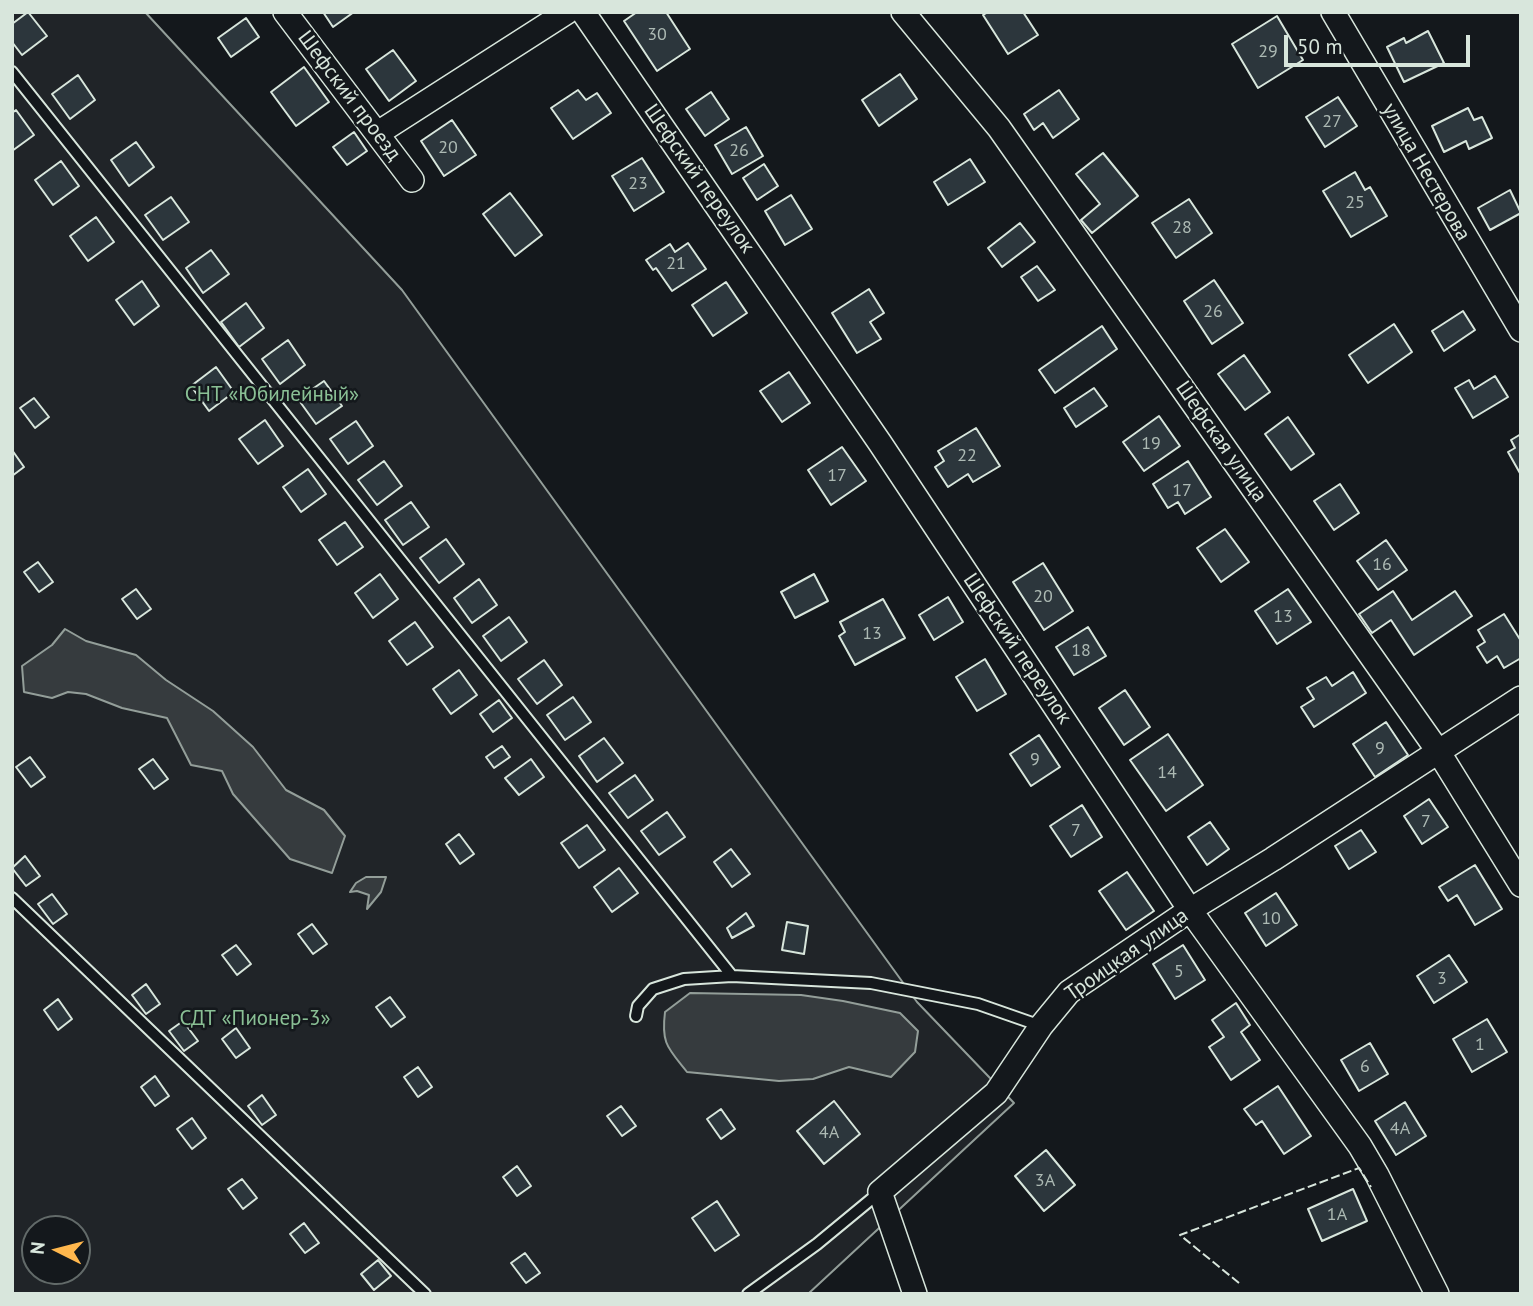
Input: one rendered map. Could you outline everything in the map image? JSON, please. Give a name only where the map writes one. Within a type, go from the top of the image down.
[{"type":"street","name":"Шефский проезд","points":[[285,12],[412,180]]},
{"type":"street","points":[[378,133],[567,12]]},
{"type":"street","name":"Шефский переулок","points":[[583,12],[880,443],[1190,910],[1360,1146],[1437,1294]]},
{"type":"street","name":"Шефская улица","points":[[902,12],[999,128],[1438,751],[1521,885]]},
{"type":"street","name":"улица Нестерова","points":[[1333,12],[1521,330]]},
{"type":"street","name":"Троицкая улица","points":[[880,1192],[996,1093],[1041,1026],[1069,992],[1190,910],[1521,698]]},
{"type":"street","points":[[880,1192],[915,1294]]},
{"type":"lane","points":[[12,72],[732,976]]},
{"type":"lane","points":[[12,898],[425,1294]]},
{"type":"lane","points":[[636,1016],[639,1006],[653,989],[684,979],[732,976],[871,983],[978,1004],[1041,1026]]},
{"type":"lane","name":"Троицкая улица","points":[[748,1294],[817,1244],[880,1192]]},
{"type":"green space","points":[[12,12],[145,12],[402,290],[917,1002],[1014,1103],[808,1294],[12,1294]]},
{"type":"shaded area","points":[[65,629],[86,641],[136,655],[166,680],[213,711],[253,747],[286,790],[324,810],[345,836],[332,873],[290,859],[233,794],[222,771],[191,765],[167,718],[122,708],[86,694],[68,692],[52,698],[24,692],[22,666],[52,645]]},
{"type":"shaded area","points":[[366,877],[386,877],[381,892],[367,909],[369,895],[350,892],[356,883]]},
{"type":"shaded area","points":[[690,993],[801,995],[900,1013],[918,1031],[915,1052],[891,1077],[849,1067],[813,1079],[779,1081],[687,1072],[667,1045],[664,1023],[665,1012]]},
{"type":"building","points":[[28,12],[47,36],[22,55],[12,42],[12,24]]},
{"type":"building","points":[[323,12],[354,12],[333,27]]},
{"type":"building","points":[[637,12],[666,12],[690,49],[657,71],[624,21]]},
{"type":"building","points":[[988,12],[1023,12],[1038,35],[1008,54],[983,15]]},
{"type":"building","points":[[1277,16],[1303,60],[1258,88],[1232,44]]},
{"type":"building","points":[[246,18],[259,37],[231,57],[218,38]]},
{"type":"building","points":[[1428,31],[1444,63],[1404,82],[1387,47],[1404,38],[1406,43]]},
{"type":"building","points":[[393,50],[416,81],[389,101],[366,69]]},
{"type":"building","points":[[304,67],[329,102],[296,126],[271,92]]},
{"type":"building","points":[[900,74],[917,99],[879,126],[862,100]]},
{"type":"building","points":[[78,75],[95,100],[70,119],[52,94]]},
{"type":"building","points":[[578,90],[586,100],[597,93],[611,113],[573,139],[551,108]]},
{"type":"building","points":[[1059,90],[1079,119],[1053,138],[1043,123],[1034,130],[1024,114]]},
{"type":"building","points":[[711,92],[729,119],[705,136],[686,109]]},
{"type":"building","points":[[1338,97],[1357,126],[1325,147],[1306,117]]},
{"type":"building","points":[[1468,108],[1474,120],[1482,117],[1492,138],[1469,149],[1466,141],[1444,152],[1432,126]]},
{"type":"building","points":[[16,110],[34,135],[12,151],[12,113]]},
{"type":"building","points":[[452,120],[476,155],[444,176],[421,141]]},
{"type":"building","points":[[746,127],[763,156],[732,174],[715,145]]},
{"type":"building","points":[[354,132],[367,151],[347,165],[333,147]]},
{"type":"building","points":[[136,142],[154,167],[129,186],[111,160]]},
{"type":"building","points":[[1103,153],[1138,196],[1092,233],[1081,220],[1100,204],[1076,174]]},
{"type":"building","points":[[642,158],[664,192],[634,211],[612,176]]},
{"type":"building","points":[[970,159],[985,182],[948,205],[934,182]]},
{"type":"building","points":[[61,161],[79,186],[53,205],[35,180]]},
{"type":"building","points":[[764,164],[778,186],[757,200],[743,178]]},
{"type":"building","points":[[1355,172],[1365,190],[1370,187],[1387,216],[1351,237],[1323,191]]},
{"type":"building","points":[[1510,190],[1521,213],[1490,230],[1478,208]]},
{"type":"building","points":[[510,193],[542,235],[515,256],[483,214]]},
{"type":"building","points":[[791,195],[812,229],[785,245],[765,211]]},
{"type":"building","points":[[171,197],[189,222],[163,240],[145,215]]},
{"type":"building","points":[[1189,199],[1212,233],[1176,258],[1152,223]]},
{"type":"building","points":[[96,217],[114,242],[88,261],[70,236]]},
{"type":"building","points":[[1020,223],[1035,242],[1002,267],[988,248]]},
{"type":"building","points":[[688,243],[706,269],[672,291],[656,268],[653,270],[646,260],[670,244],[675,252]]},
{"type":"building","points":[[211,250],[229,274],[203,293],[186,268]]},
{"type":"building","points":[[1037,266],[1055,290],[1038,301],[1021,277]]},
{"type":"building","points":[[1214,280],[1243,323],[1212,344],[1184,301]]},
{"type":"building","points":[[142,281],[159,306],[134,325],[116,300]]},
{"type":"building","points":[[726,282],[747,313],[713,336],[692,305]]},
{"type":"building","points":[[869,289],[884,313],[870,322],[881,339],[857,353],[832,313]]},
{"type":"building","points":[[246,303],[264,328],[239,347],[221,322]]},
{"type":"building","points":[[1463,311],[1475,330],[1444,351],[1432,331]]},
{"type":"building","points":[[1394,324],[1412,352],[1368,383],[1349,355]]},
{"type":"building","points":[[1102,326],[1117,349],[1055,393],[1039,370]]},
{"type":"building","points":[[288,340],[305,365],[280,384],[262,359]]},
{"type":"building","points":[[1244,355],[1270,392],[1245,410],[1218,374]]},
{"type":"building","points":[[216,367],[234,392],[209,411],[191,386]]},
{"type":"building","points":[[789,372],[810,403],[782,422],[760,391]]},
{"type":"building","points":[[1495,376],[1508,397],[1473,418],[1455,388],[1469,380],[1474,389]]},
{"type":"building","points":[[324,381],[342,406],[316,424],[298,399]]},
{"type":"building","points":[[1094,388],[1107,406],[1076,427],[1064,408]]},
{"type":"building","points":[[34,398],[49,417],[35,428],[20,408]]},
{"type":"building","points":[[1159,416],[1180,446],[1144,471],[1123,442]]},
{"type":"building","points":[[1288,417],[1314,454],[1291,470],[1265,434]]},
{"type":"building","points":[[265,420],[283,446],[258,464],[239,439]]},
{"type":"building","points":[[356,421],[373,446],[348,464],[330,439]]},
{"type":"building","points":[[976,428],[1000,466],[973,482],[968,474],[948,487],[935,467],[944,461],[938,451]]},
{"type":"building","points":[[1521,434],[1521,475],[1508,452],[1515,448],[1511,440]]},
{"type":"building","points":[[842,447],[866,481],[831,505],[808,470]]},
{"type":"building","points":[[12,450],[24,467],[12,476]]},
{"type":"building","points":[[384,461],[402,486],[377,505],[358,480]]},
{"type":"building","points":[[1188,461],[1211,497],[1185,514],[1178,502],[1168,508],[1153,484]]},
{"type":"building","points":[[308,469],[326,494],[301,512],[283,487]]},
{"type":"building","points":[[1340,484],[1359,513],[1334,530],[1314,501]]},
{"type":"building","points":[[411,502],[429,527],[403,545],[385,520]]},
{"type":"building","points":[[345,522],[363,547],[337,565],[319,540]]},
{"type":"building","points":[[1225,529],[1249,562],[1221,582],[1197,548]]},
{"type":"building","points":[[446,539],[464,564],[439,583],[420,558]]},
{"type":"building","points":[[1386,540],[1407,570],[1378,590],[1357,561]]},
{"type":"building","points":[[38,562],[53,582],[39,592],[24,572]]},
{"type":"building","points":[[1043,563],[1073,611],[1044,630],[1013,582]]},
{"type":"building","points":[[380,574],[398,599],[373,618],[355,593]]},
{"type":"building","points":[[814,574],[828,601],[795,618],[781,592]]},
{"type":"building","points":[[479,579],[497,605],[472,623],[454,598]]},
{"type":"building","points":[[136,589],[151,609],[137,619],[122,599]]},
{"type":"building","points":[[1288,589],[1311,622],[1277,644],[1255,611]]},
{"type":"building","points":[[1393,591],[1412,620],[1455,591],[1472,616],[1414,655],[1391,620],[1372,633],[1359,614]]},
{"type":"building","points":[[948,597],[963,622],[934,640],[919,615]]},
{"type":"building","points":[[883,599],[905,638],[855,665],[839,636],[845,632],[840,622]]},
{"type":"building","points":[[1504,614],[1521,641],[1521,658],[1504,668],[1497,656],[1487,663],[1477,647],[1485,642],[1478,630]]},
{"type":"building","points":[[509,617],[527,642],[501,661],[483,636]]},
{"type":"building","points":[[415,622],[433,647],[407,665],[389,641]]},
{"type":"building","points":[[1088,627],[1106,656],[1074,675],[1056,647]]},
{"type":"building","points":[[985,659],[1006,694],[977,711],[956,677]]},
{"type":"building","points":[[544,660],[562,685],[537,704],[518,679]]},
{"type":"building","points":[[459,670],[477,695],[451,714],[433,689]]},
{"type":"building","points":[[1353,672],[1366,693],[1314,727],[1301,707],[1314,699],[1307,688],[1326,677],[1332,686]]},
{"type":"building","points":[[1125,690],[1150,727],[1124,745],[1099,708]]},
{"type":"building","points":[[573,697],[591,722],[565,740],[547,715]]},
{"type":"building","points":[[499,700],[512,718],[493,732],[480,714]]},
{"type":"building","points":[[1386,722],[1408,755],[1375,777],[1353,744]]},
{"type":"building","points":[[1168,734],[1203,785],[1166,811],[1130,760]]},
{"type":"building","points":[[1039,735],[1060,767],[1031,786],[1010,754]]},
{"type":"building","points":[[604,738],[623,763],[597,782],[579,756]]},
{"type":"building","points":[[502,746],[510,757],[494,768],[486,757]]},
{"type":"building","points":[[30,757],[45,777],[31,787],[16,767]]},
{"type":"building","points":[[153,759],[168,779],[154,789],[139,769]]},
{"type":"building","points":[[531,759],[544,777],[519,795],[505,778]]},
{"type":"building","points":[[635,775],[653,800],[628,818],[609,793]]},
{"type":"building","points":[[1429,799],[1448,827],[1422,844],[1404,816]]},
{"type":"building","points":[[1082,805],[1102,837],[1071,857],[1050,826]]},
{"type":"building","points":[[667,812],[685,837],[659,855],[641,831]]},
{"type":"building","points":[[1210,822],[1229,849],[1207,865],[1188,837]]},
{"type":"building","points":[[587,825],[605,850],[579,868],[561,843]]},
{"type":"building","points":[[1361,830],[1376,852],[1349,869],[1335,846]]},
{"type":"building","points":[[459,834],[474,854],[460,864],[446,844]]},
{"type":"building","points":[[731,849],[750,874],[732,887],[714,862]]},
{"type":"building","points":[[25,856],[40,876],[26,886],[12,868]]},
{"type":"building","points":[[1475,865],[1502,909],[1475,925],[1457,895],[1448,901],[1439,887]]},
{"type":"building","points":[[619,868],[638,893],[612,912],[594,887]]},
{"type":"building","points":[[1127,872],[1154,911],[1126,930],[1099,891]]},
{"type":"building","points":[[1276,893],[1297,925],[1266,946],[1245,913]]},
{"type":"building","points":[[52,894],[67,914],[53,924],[38,904]]},
{"type":"building","points":[[746,913],[754,926],[732,938],[727,928]]},
{"type":"building","points":[[787,922],[808,926],[804,954],[782,950]]},
{"type":"building","points":[[312,924],[327,944],[313,954],[298,934]]},
{"type":"building","points":[[236,945],[251,964],[237,975],[222,955]]},
{"type":"building","points":[[1183,945],[1205,980],[1175,999],[1153,964]]},
{"type":"building","points":[[1449,955],[1467,982],[1434,1003],[1417,976]]},
{"type":"building","points":[[146,984],[160,1004],[146,1014],[132,995]]},
{"type":"building","points":[[390,997],[405,1017],[391,1027],[376,1007]]},
{"type":"building","points":[[58,999],[72,1019],[58,1030],[44,1010]]},
{"type":"building","points":[[1236,1003],[1250,1025],[1241,1032],[1260,1060],[1231,1080],[1209,1047],[1224,1037],[1212,1020]]},
{"type":"building","points":[[1487,1019],[1507,1052],[1472,1072],[1453,1039]]},
{"type":"building","points":[[183,1021],[198,1041],[184,1051],[169,1031]]},
{"type":"building","points":[[236,1028],[250,1048],[236,1058],[222,1039]]},
{"type":"building","points":[[1370,1043],[1388,1074],[1359,1091],[1341,1060]]},
{"type":"building","points":[[418,1067],[432,1087],[418,1097],[404,1077]]},
{"type":"building","points":[[155,1076],[169,1096],[155,1106],[141,1087]]},
{"type":"building","points":[[1278,1086],[1311,1136],[1284,1154],[1262,1121],[1256,1125],[1244,1109]]},
{"type":"building","points":[[262,1095],[276,1115],[262,1125],[248,1106]]},
{"type":"building","points":[[834,1101],[860,1134],[824,1164],[797,1131]]},
{"type":"building","points":[[1405,1102],[1426,1136],[1396,1155],[1375,1121]]},
{"type":"building","points":[[621,1106],[636,1126],[622,1136],[607,1116]]},
{"type":"building","points":[[721,1109],[735,1129],[721,1139],[707,1119]]},
{"type":"building","points":[[192,1118],[206,1138],[192,1149],[177,1129]]},
{"type":"building","points":[[1046,1150],[1075,1185],[1044,1211],[1015,1176]]},
{"type":"building","points":[[517,1166],[531,1186],[517,1196],[503,1177]]},
{"type":"building","points":[[242,1179],[257,1198],[243,1209],[228,1189]]},
{"type":"building","points":[[1353,1189],[1367,1221],[1322,1241],[1308,1209]]},
{"type":"building","points":[[717,1201],[739,1235],[715,1251],[692,1218]]},
{"type":"building","points":[[304,1223],[319,1243],[305,1253],[290,1234]]},
{"type":"building","points":[[525,1253],[540,1273],[526,1283],[511,1263]]},
{"type":"building","points":[[378,1260],[391,1276],[374,1290],[361,1274]]},
{"type":"fence","points":[[1239,1283],[1180,1235],[1359,1168],[1371,1187]]},
{"type":"park label","name":"СНТ «Юбилейный»","points":[[272,395]]},
{"type":"park label","name":"СДТ «Пионер-3»","points":[[255,1019]]}]
